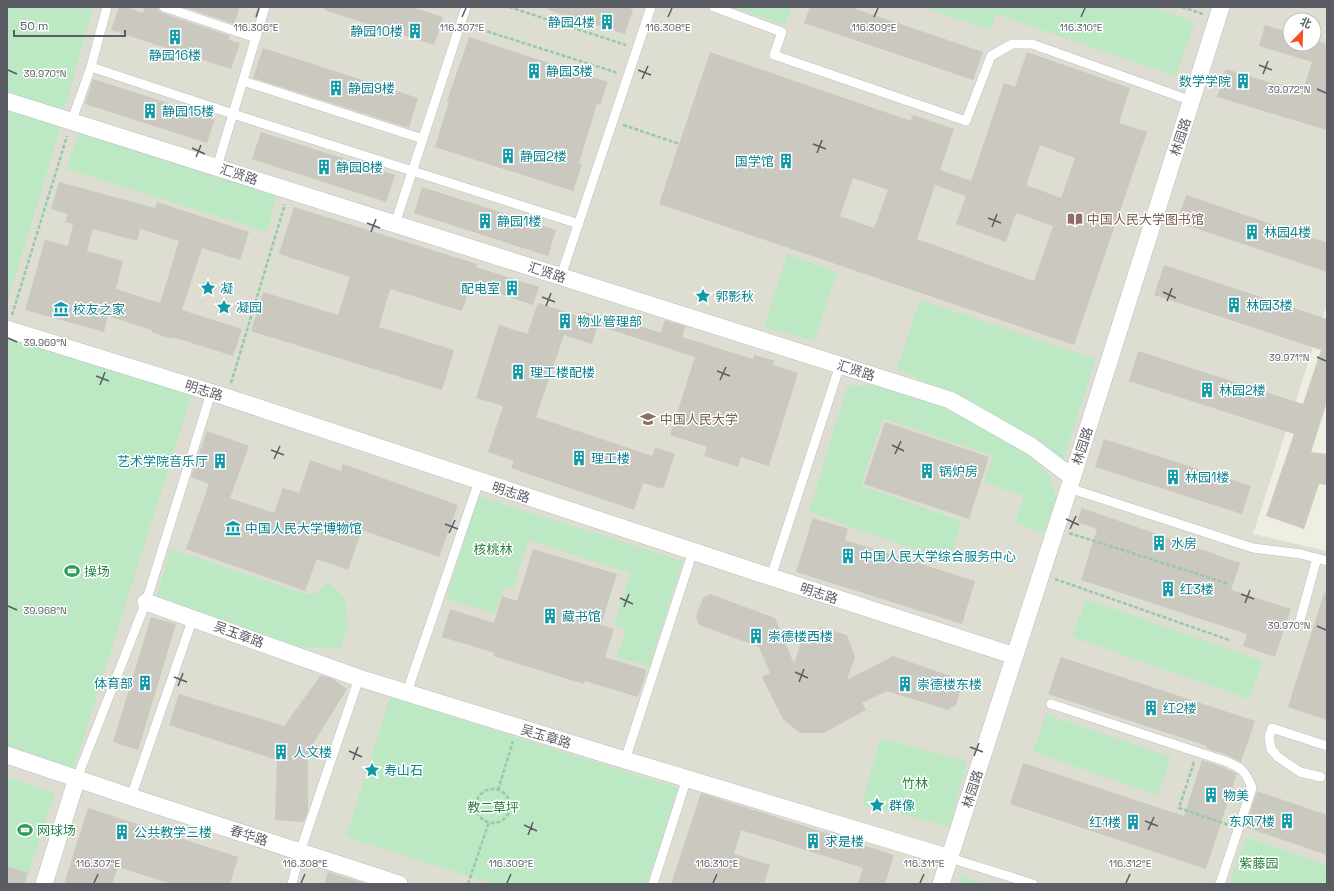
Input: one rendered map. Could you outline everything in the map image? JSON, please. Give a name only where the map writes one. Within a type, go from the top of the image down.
[{"type":"street","name":"林园路","points":[[942,884],[1219,13]]},
{"type":"street","name":"汇贤路","points":[[7,101],[72,120],[950,400],[1031,446],[1071,482]]},
{"type":"street","name":"明志路","points":[[7,329],[218,395],[479,482],[1015,656]]},
{"type":"street","name":"吴玉章路","points":[[146,602],[360,678],[950,858]]},
{"type":"street","name":"春华路","points":[[7,755],[399,884]]},
{"type":"street","points":[[44,884],[76,778]]},
{"type":"lane","points":[[72,120],[91,67],[107,7]]},
{"type":"lane","points":[[164,7],[256,38]]},
{"type":"lane","points":[[217,167],[265,7]]},
{"type":"lane","points":[[395,224],[465,7]]},
{"type":"lane","points":[[561,276],[651,7]]},
{"type":"lane","points":[[714,7],[782,32],[774,55],[966,121],[991,56],[1012,44],[1032,44],[1192,101]]},
{"type":"lane","points":[[91,67],[233,114],[579,224]]},
{"type":"lane","points":[[243,82],[423,139]]},
{"type":"lane","points":[[771,577],[840,365]]},
{"type":"lane","points":[[76,778],[146,602],[218,395]]},
{"type":"lane","points":[[407,692],[479,482]]},
{"type":"lane","points":[[1071,482],[1254,548],[1301,554],[1327,561]]},
{"type":"lane","points":[[625,760],[692,551]]},
{"type":"lane","points":[[1300,620],[1317,558]]},
{"type":"lane","points":[[131,797],[193,618]]},
{"type":"lane","points":[[292,884],[300,852],[360,678]]},
{"type":"lane","points":[[1051,704],[1225,761],[1241,768],[1248,777],[1252,788],[1220,884]]},
{"type":"lane","points":[[1321,777],[1300,772],[1278,757],[1271,749],[1269,737],[1272,728],[1327,746]]},
{"type":"lane","points":[[654,884],[687,778]]},
{"type":"lane","points":[[950,858],[1033,884]]},
{"type":"path","points":[[509,7],[637,48]]},
{"type":"path","points":[[1182,7],[1219,13]]},
{"type":"path","points":[[460,23],[628,76]]},
{"type":"path","points":[[7,329],[72,120]]},
{"type":"path","points":[[613,122],[680,144]]},
{"type":"path","points":[[218,395],[289,190]]},
{"type":"path","points":[[1056,529],[1229,584]]},
{"type":"path","points":[[1041,574],[1229,640]]},
{"type":"path","points":[[498,790],[517,727]]},
{"type":"path","points":[[1197,752],[1179,808],[1239,828]]},
{"type":"path","points":[[488,790],[498,790],[504,792],[508,797],[510,802],[509,814],[500,822],[488,822],[484,820],[477,812],[477,801],[479,796],[488,790]]},
{"type":"path","points":[[468,884],[488,822]]},
{"type":"shaded area","name":"中国人民大学","points":[[7,7],[1327,7],[1327,304],[1253,534],[1327,551],[1327,884],[7,884]]},
{"type":"green space","points":[[7,7],[93,7],[64,111],[7,93]]},
{"type":"green space","points":[[732,7],[791,7],[785,25]]},
{"type":"green space","points":[[923,7],[1151,7],[1195,22],[1176,76],[996,14],[990,30]]},
{"type":"green space","points":[[7,110],[61,126],[7,304]]},
{"type":"green space","points":[[79,130],[278,192],[267,232],[67,169]]},
{"type":"green space","points":[[787,254],[837,272],[814,341],[764,327]]},
{"type":"green space","points":[[920,300],[1096,359],[1063,461],[947,392],[897,369]]},
{"type":"green space","name":"操场","points":[[7,336],[192,394],[74,768],[7,747]]},
{"type":"green space","points":[[878,384],[951,409],[1016,442],[1050,476],[1057,499],[1043,533],[1015,523],[1024,496],[984,482],[993,456],[883,418],[861,486],[962,521],[949,561],[809,512],[847,387]]},
{"type":"green space","name":"核桃林","points":[[478,496],[683,561],[649,667],[617,657],[626,629],[614,625],[630,573],[528,540],[513,589],[504,586],[495,614],[446,599]]},
{"type":"green space","points":[[171,549],[312,595],[328,582],[345,598],[348,625],[341,649],[304,647],[259,636],[155,600]]},
{"type":"green space","points":[[1086,599],[1263,661],[1249,699],[1072,637]]},
{"type":"green space","name":"教二草坪","points":[[390,697],[678,788],[647,884],[494,884],[346,837]]},
{"type":"green space","points":[[1046,714],[1171,757],[1158,795],[1033,752]]},
{"type":"green space","name":"竹林","points":[[880,738],[967,761],[950,827],[862,804]]},
{"type":"green space","name":"网球场","points":[[7,777],[55,794],[28,873],[7,866]]},
{"type":"green space","name":"紫藤园","points":[[1246,837],[1327,865],[1327,884],[1236,884],[1230,882]]},
{"type":"green space","points":[[961,876],[986,884],[959,884]]},
{"type":"building","name":"静园16楼","points":[[119,7],[126,7],[143,13],[144,7],[158,7],[159,11],[162,13],[230,36],[229,40],[240,43],[231,69],[111,30]]},
{"type":"building","points":[[183,7],[240,7],[234,24]]},
{"type":"building","name":"静园10楼","points":[[325,7],[412,7],[443,17],[434,45],[324,10]]},
{"type":"building","name":"静园4楼","points":[[548,7],[627,7],[633,9],[625,34],[548,10]]},
{"type":"building","points":[[810,7],[850,7],[983,52],[973,80],[804,23]]},
{"type":"building","name":"数学学院","points":[[1265,25],[1282,30],[1282,52],[1322,52],[1322,42],[1327,44],[1327,130],[1217,97],[1226,69],[1302,92],[1312,62],[1259,46]]},
{"type":"building","points":[[469,37],[608,82],[600,105],[597,104],[579,163],[582,164],[573,191],[435,147],[449,102],[447,101]]},
{"type":"building","name":"静园9楼","points":[[263,48],[418,98],[409,128],[253,78]]},
{"type":"building","points":[[710,52],[911,121],[913,115],[954,129],[940,170],[971,181],[1004,83],[1015,87],[1027,52],[1130,88],[1119,123],[1147,132],[1074,345],[659,204]],"holes":[[[1040,145],[1075,158],[1061,198],[1026,185]],[[853,178],[888,190],[874,228],[840,216]],[[935,185],[966,196],[956,224],[1006,242],[1016,213],[1053,226],[1034,281],[917,239]]]},
{"type":"building","name":"静园15楼","points":[[93,79],[215,118],[207,143],[85,104]]},
{"type":"building","name":"静园8楼","points":[[261,132],[395,175],[386,202],[252,159]]},
{"type":"building","points":[[59,182],[155,208],[157,202],[249,232],[240,260],[202,248],[182,310],[242,329],[233,356],[173,337],[172,339],[151,332],[152,330],[108,316],[104,332],[25,310],[45,240],[68,246],[73,224],[65,222],[68,214],[51,209]],"holes":[[[93,229],[137,241],[140,229],[179,241],[160,303],[116,289],[123,261],[87,251]]]},
{"type":"building","name":"静园1楼","points":[[422,187],[556,230],[548,256],[414,213]]},
{"type":"building","name":"林园4楼","points":[[1186,195],[1327,243],[1327,272],[1177,222]]},
{"type":"building","points":[[294,207],[477,264],[476,267],[539,287],[533,305],[471,284],[462,311],[390,289],[379,327],[454,350],[442,390],[251,331],[263,292],[338,315],[350,277],[279,254]]},
{"type":"building","points":[[1164,265],[1327,319],[1327,402],[1311,452],[1327,454],[1327,485],[1319,484],[1304,529],[1266,516],[1294,434],[1129,381],[1138,351],[1303,404],[1321,350],[1154,295]]},
{"type":"building","points":[[538,303],[581,317],[583,311],[600,317],[592,344],[564,335],[536,417],[652,456],[655,447],[675,454],[663,489],[643,483],[634,510],[511,468],[514,461],[488,452],[503,406],[476,398],[499,325],[527,334]]},
{"type":"building","points":[[606,315],[661,333],[665,320],[685,326],[682,337],[753,359],[754,355],[775,361],[773,365],[798,373],[769,466],[741,457],[738,467],[704,456],[707,447],[670,435],[695,357],[602,327]]},
{"type":"building","name":"锅炉房","points":[[885,422],[989,457],[969,519],[864,484]]},
{"type":"building","points":[[207,431],[249,446],[230,498],[274,513],[283,488],[299,493],[310,460],[341,471],[343,464],[458,505],[439,557],[362,530],[348,570],[317,559],[305,591],[186,549],[209,484],[191,477]]},
{"type":"building","name":"林园1楼","points":[[1104,439],[1251,486],[1242,514],[1095,467]]},
{"type":"building","points":[[1082,508],[1240,563],[1231,590],[1291,609],[1275,657],[1243,646],[1247,634],[1081,580],[1097,529],[1077,522]]},
{"type":"building","name":"中国人民大学综合服务中心","points":[[813,518],[848,529],[845,540],[975,581],[962,624],[796,572]]},
{"type":"building","name":"藏书馆","points":[[533,549],[617,574],[601,625],[614,629],[605,657],[647,670],[638,697],[585,681],[584,684],[493,656],[495,653],[442,637],[450,609],[494,623],[502,596],[517,601]]},
{"type":"building","points":[[1324,593],[1327,593],[1327,720],[1288,707]]},
{"type":"building","points":[[710,594],[775,618],[794,664],[802,639],[821,627],[847,635],[855,657],[847,680],[893,656],[959,679],[961,687],[956,705],[948,710],[887,691],[862,703],[866,710],[824,733],[800,733],[783,719],[762,677],[770,673],[759,647],[699,625],[696,616],[703,598]]},
{"type":"building","name":"体育部","points":[[151,617],[176,624],[138,750],[113,742]]},
{"type":"building","name":"红2楼","points":[[1061,657],[1255,721],[1241,762],[1227,755],[1206,748],[1207,746],[1048,694]]},
{"type":"building","name":"人文楼","points":[[321,675],[333,679],[347,689],[313,744],[308,760],[308,811],[304,822],[275,820],[277,760],[169,725],[179,694],[284,726]]},
{"type":"building","name":"红1楼","points":[[1202,760],[1223,767],[1237,774],[1206,869],[1010,804],[1023,763],[1184,816]]},
{"type":"building","name":"东风7楼","points":[[1257,791],[1327,815],[1327,855],[1245,827]]},
{"type":"building","name":"求是楼","points":[[701,793],[894,855],[885,884],[858,884],[863,868],[741,830],[734,854],[770,865],[764,884],[671,884]]},
{"type":"building","name":"公共教学三楼","points":[[88,808],[238,857],[230,884],[171,884],[118,867],[112,884],[64,884]]},
{"type":"building","points":[[7,866],[28,873],[25,884],[7,884]]},
{"type":"building","points":[[328,872],[363,883],[324,884]]},
{"type":"place","name":"静园4楼","points":[[607,22]]},
{"type":"place","name":"静园10楼","points":[[415,31]]},
{"type":"place","name":"静园16楼","points":[[175,37]]},
{"type":"place","name":"静园3楼","points":[[534,71]]},
{"type":"place","name":"数学学院","points":[[1243,81]]},
{"type":"place","name":"静园9楼","points":[[336,88]]},
{"type":"place","name":"静园15楼","points":[[150,111]]},
{"type":"place","name":"静园2楼","points":[[508,156]]},
{"type":"place","name":"国学馆","points":[[786,161]]},
{"type":"place","name":"静园8楼","points":[[324,167]]},
{"type":"place","name":"中国人民大学图书馆","points":[[1075,219]]},
{"type":"place","name":"静园1楼","points":[[485,221]]},
{"type":"place","name":"林园4楼","points":[[1252,232]]},
{"type":"place","name":"凝","points":[[208,288]]},
{"type":"place","name":"配电室","points":[[512,288]]},
{"type":"place","name":"郭影秋","points":[[703,296]]},
{"type":"place","name":"林园3楼","points":[[1234,305]]},
{"type":"place","name":"凝园","points":[[224,307]]},
{"type":"place","name":"校友之家","points":[[61,309]]},
{"type":"place","name":"物业管理部","points":[[565,321]]},
{"type":"place","name":"理工楼配楼","points":[[518,372]]},
{"type":"place","name":"林园2楼","points":[[1207,390]]},
{"type":"place","name":"中国人民大学","points":[[648,419]]},
{"type":"place","name":"理工楼","points":[[579,458]]},
{"type":"place","name":"艺术学院音乐厅","points":[[220,461]]},
{"type":"place","name":"锅炉房","points":[[927,471]]},
{"type":"place","name":"林园1楼","points":[[1173,477]]},
{"type":"place","name":"中国人民大学博物馆","points":[[233,528]]},
{"type":"place","name":"水房","points":[[1159,543]]},
{"type":"place","name":"中国人民大学综合服务中心","points":[[848,556]]},
{"type":"place","name":"操场","points":[[72,571]]},
{"type":"place","name":"红3楼","points":[[1168,589]]},
{"type":"place","name":"藏书馆","points":[[550,616]]},
{"type":"place","name":"崇德楼西楼","points":[[756,636]]},
{"type":"place","name":"体育部","points":[[145,683]]},
{"type":"place","name":"崇德楼东楼","points":[[905,684]]},
{"type":"place","name":"红2楼","points":[[1151,708]]},
{"type":"place","name":"人文楼","points":[[281,752]]},
{"type":"place","name":"寿山石","points":[[372,770]]},
{"type":"place","name":"物美","points":[[1211,795]]},
{"type":"place","name":"群像","points":[[877,805]]},
{"type":"place","name":"东风7楼","points":[[1287,821]]},
{"type":"place","name":"红1楼","points":[[1133,822]]},
{"type":"place","name":"网球场","points":[[25,830]]},
{"type":"place","name":"公共教学三楼","points":[[122,832]]},
{"type":"place","name":"求是楼","points":[[813,841]]}]
